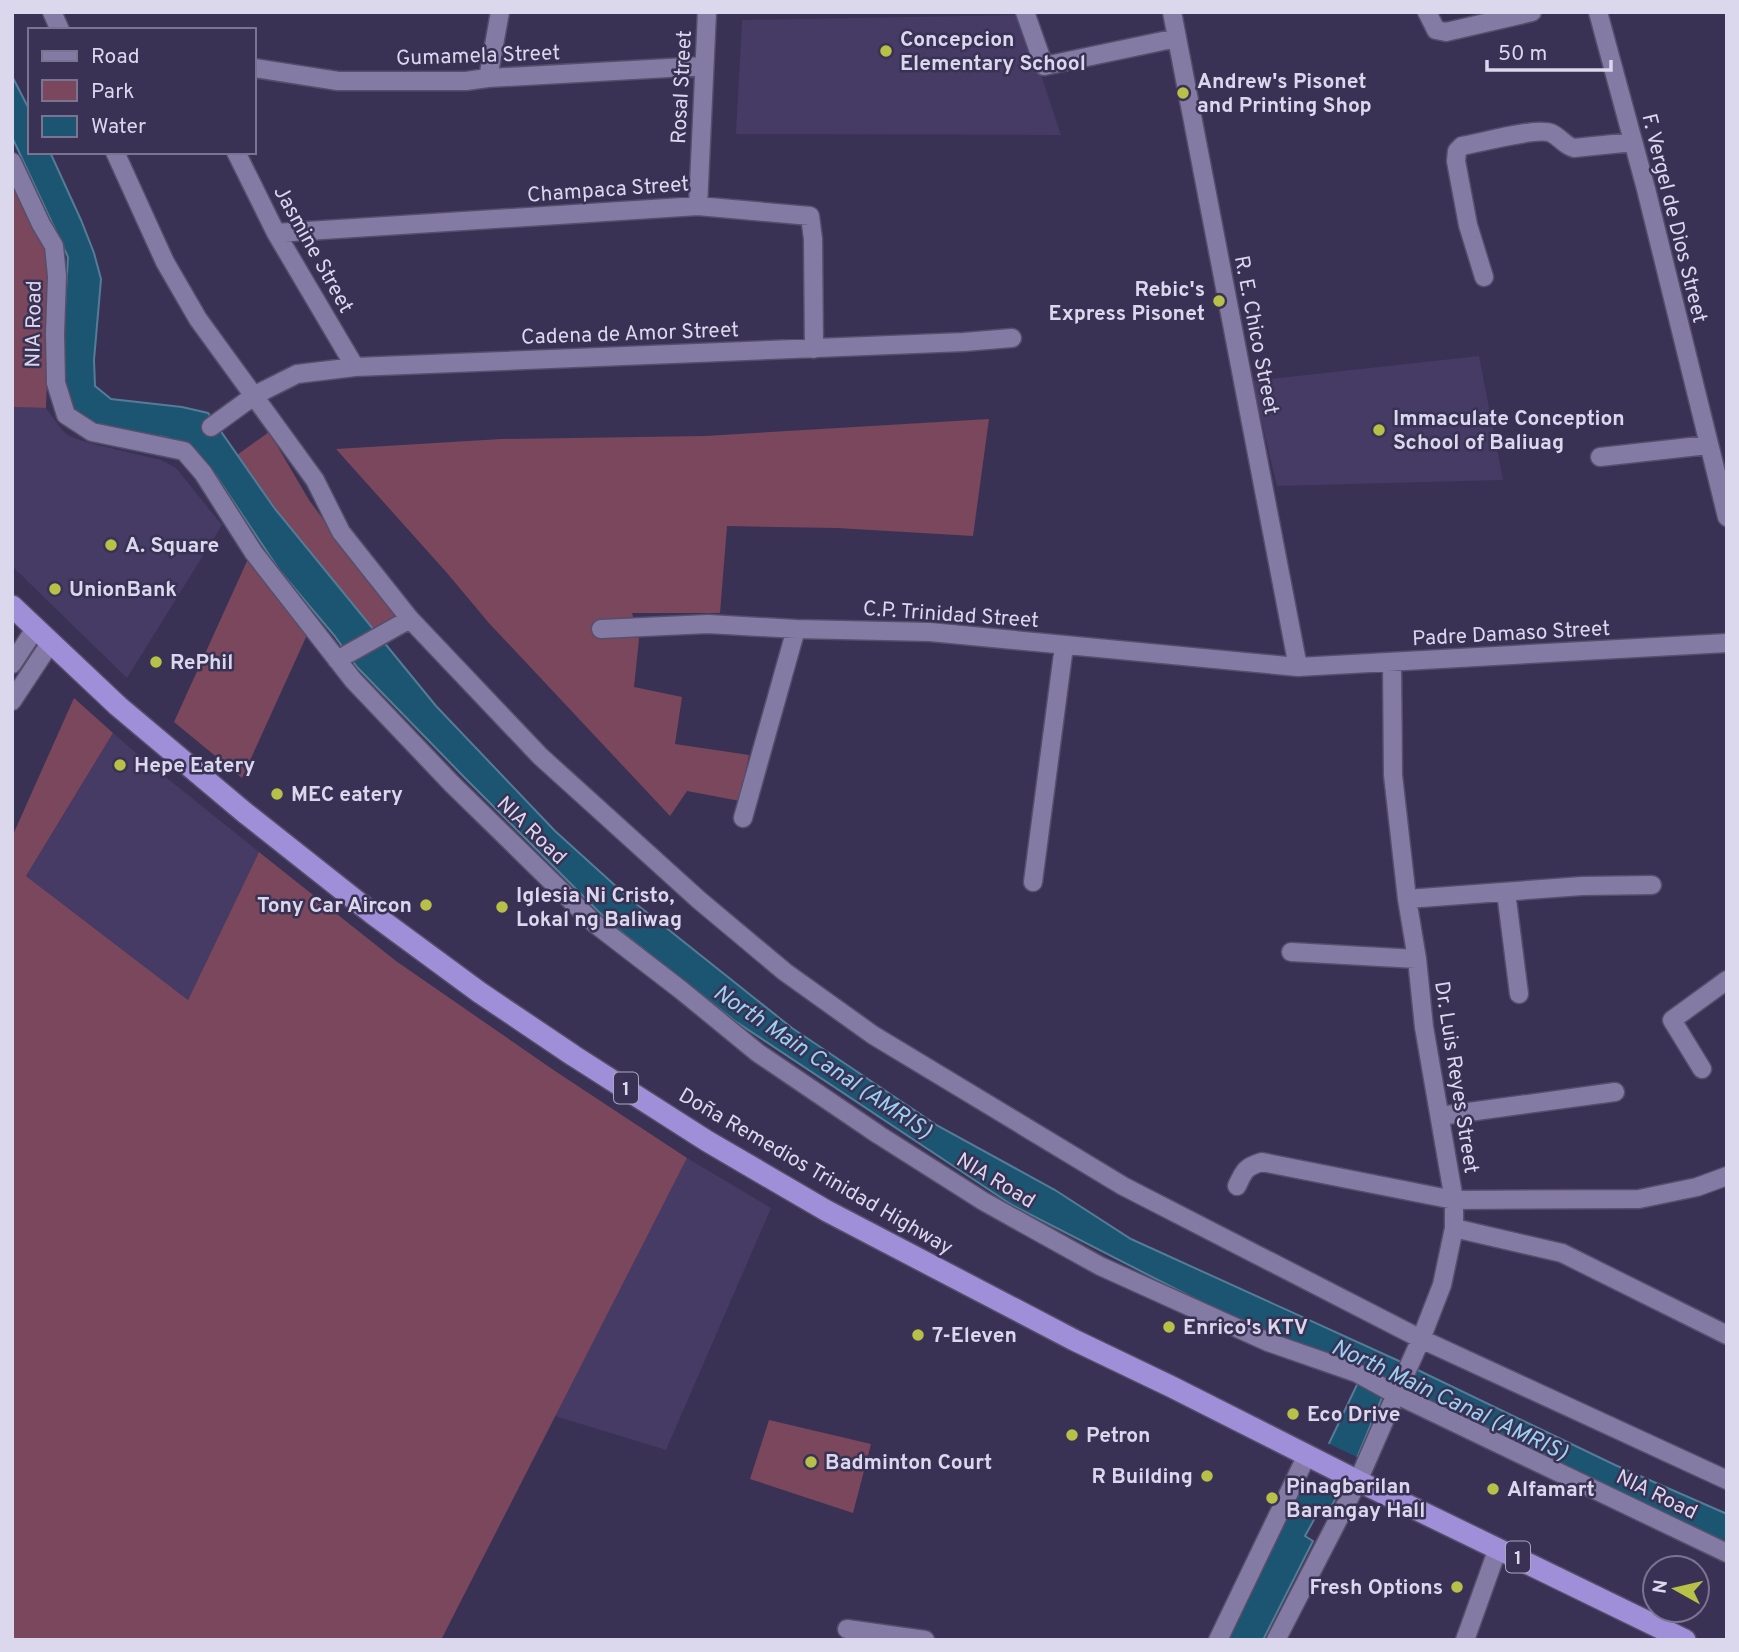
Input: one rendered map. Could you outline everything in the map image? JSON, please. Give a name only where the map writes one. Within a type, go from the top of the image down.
[{"type":"highway","name":"Doña Remedios Trinidad Highway","points":[[12,606],[118,706],[244,812],[373,914],[479,992],[707,1141],[827,1211],[1074,1340],[1685,1640]]},
{"type":"street","points":[[52,12],[59,28]]},
{"type":"street","points":[[488,78],[500,12]]},
{"type":"street","name":"Rosal Street","points":[[698,206],[707,12]]},
{"type":"street","points":[[1025,12],[1044,66],[1177,38]]},
{"type":"street","name":"R. E. Chico Street","points":[[1172,12],[1298,667]]},
{"type":"street","points":[[1427,12],[1436,30],[1446,32],[1532,12]]},
{"type":"street","name":"F. Vergel de Dios Street","points":[[1598,12],[1727,517]]},
{"type":"street","name":"Gumamela Street","points":[[256,68],[338,81],[466,81],[704,66]]},
{"type":"street","points":[[1484,277],[1468,225],[1455,161],[1457,151],[1462,146],[1532,132],[1549,132],[1568,147],[1574,148],[1633,142]]},
{"type":"street","points":[[116,154],[165,262],[198,319],[315,480],[341,532],[410,618],[549,765],[699,900],[785,972],[873,1035],[1123,1186],[1422,1339],[1727,1480]]},
{"type":"street","name":"Jasmine Street","points":[[237,154],[276,233],[355,367]]},
{"type":"street","name":"NIA Road","points":[[12,162],[54,246],[57,276],[56,383],[66,415],[92,432],[184,451],[203,473],[254,553],[343,657],[353,680],[452,784],[594,923],[758,1053],[983,1201],[1100,1266],[1268,1342],[1357,1373],[1401,1385],[1727,1553]]},
{"type":"street","name":"Champaca Street","points":[[276,233],[698,206],[810,216],[813,239],[814,349]]},
{"type":"street","name":"Cadena de Amor Street","points":[[211,426],[255,396],[297,374],[355,367],[814,349],[1012,338]]},
{"type":"street","points":[[1600,457],[1708,445]]},
{"type":"street","points":[[343,657],[410,618]]},
{"type":"street","name":"C.P. Trinidad Street","points":[[601,629],[709,624],[930,632],[1298,667]]},
{"type":"street","points":[[743,818],[796,628]]},
{"type":"street","points":[[12,664],[43,636]]},
{"type":"street","points":[[12,701],[43,636]]},
{"type":"street","name":"Padre Damaso Street","points":[[1298,667],[1727,643]]},
{"type":"street","points":[[1033,881],[1063,646]]},
{"type":"street","name":"Dr. Luis Reyes Street","points":[[1354,1479],[1422,1339],[1442,1285],[1454,1228],[1454,1200],[1424,1027],[1393,775],[1392,662]]},
{"type":"street","points":[[1407,899],[1652,885]]},
{"type":"street","points":[[1506,892],[1519,994]]},
{"type":"street","points":[[1291,952],[1417,959]]},
{"type":"street","points":[[1702,1069],[1672,1020],[1727,980]]},
{"type":"street","points":[[1440,1116],[1615,1092]]},
{"type":"street","points":[[1237,1186],[1244,1171],[1262,1162],[1454,1200],[1639,1199],[1697,1187],[1727,1176]]},
{"type":"street","points":[[1454,1228],[1562,1253],[1727,1335]]},
{"type":"street","points":[[1219,1640],[1310,1457]]},
{"type":"street","points":[[1276,1640],[1354,1479]]},
{"type":"street","points":[[1465,1640],[1498,1548]]},
{"type":"street","points":[[847,1629],[925,1640]]},
{"type":"shaded area","name":"Concepcion Elementary School","points":[[1021,15],[1061,135],[736,134],[742,20]]},
{"type":"shaded area","name":"Immaculate Conception School of Baliuag","points":[[1479,356],[1503,480],[1277,486],[1252,381]]},
{"type":"shaded area","name":"A. Square","points":[[12,407],[46,408],[69,436],[161,460],[176,468],[222,525],[127,678],[12,566]]},
{"type":"shaded area","points":[[113,733],[259,852],[188,1000],[26,876]]},
{"type":"shaded area","points":[[687,1158],[771,1208],[666,1450],[555,1416]]},
{"type":"green space","points":[[12,176],[48,252],[51,266],[46,408],[12,407]]},
{"type":"green space","points":[[989,419],[973,536],[837,528],[727,526],[720,613],[632,613],[639,639],[634,687],[682,697],[675,744],[749,755],[740,801],[687,791],[670,816],[488,622],[336,449],[501,439],[705,436]]},
{"type":"green space","points":[[269,432],[309,500],[400,616],[375,632],[275,509],[237,455]]},
{"type":"green space","points":[[248,559],[307,635],[242,778],[174,722]]},
{"type":"green space","points":[[74,698],[113,733],[26,876],[188,1000],[259,852],[396,961],[687,1158],[441,1640],[12,1640],[12,837]]},
{"type":"green space","name":"Badminton Court","points":[[769,1420],[871,1444],[853,1513],[750,1479]]},
{"type":"water","name":"North Main Canal (AMRIS)","points":[[12,76],[28,107],[28,154],[51,154],[81,220],[101,279],[94,360],[95,386],[111,399],[182,407],[208,413],[275,509],[436,706],[555,831],[630,899],[792,1028],[938,1126],[1055,1190],[1131,1239],[1399,1361],[1615,1465],[1727,1514],[1727,1543],[1502,1435],[1426,1401],[1386,1388],[1357,1458],[1330,1509],[1322,1505],[1305,1536],[1313,1541],[1263,1640],[1228,1640],[1298,1491],[1324,1454],[1364,1370],[1238,1321],[1012,1205],[735,1021],[610,923],[357,667],[280,571],[215,474],[191,446],[164,437],[107,429],[78,416],[67,401],[61,374],[68,257],[12,137]]},
{"type":"pier","points":[[1325,1442],[1359,1458],[1339,1497],[1304,1479]]},
{"type":"place","name":"Concepcion Elementary School","points":[[886,51]]},
{"type":"place","name":"Andrew's Pisonet and Printing Shop","points":[[1183,93]]},
{"type":"place","name":"Rebic's Express Pisonet","points":[[1219,301]]},
{"type":"place","name":"Immaculate Conception School of Baliuag","points":[[1379,430]]},
{"type":"place","name":"A. Square","points":[[111,545]]},
{"type":"place","name":"UnionBank","points":[[55,589]]},
{"type":"place","name":"RePhil","points":[[156,662]]},
{"type":"place","name":"Hepe Eatery","points":[[120,765]]},
{"type":"place","name":"MEC eatery","points":[[277,794]]},
{"type":"place","name":"Tony Car Aircon","points":[[426,905]]},
{"type":"place","name":"Iglesia Ni Cristo, Lokal ng Baliwag","points":[[502,907]]},
{"type":"place","name":"Enrico's KTV","points":[[1169,1327]]},
{"type":"place","name":"7-Eleven","points":[[918,1335]]},
{"type":"place","name":"Eco Drive","points":[[1293,1414]]},
{"type":"place","name":"Petron","points":[[1072,1435]]},
{"type":"place","name":"Badminton Court","points":[[811,1462]]},
{"type":"place","name":"R Building","points":[[1207,1476]]},
{"type":"place","name":"Alfamart","points":[[1493,1489]]},
{"type":"place","name":"Pinagbarilan Barangay Hall","points":[[1272,1498]]},
{"type":"place","name":"Fresh Options","points":[[1457,1587]]}]
